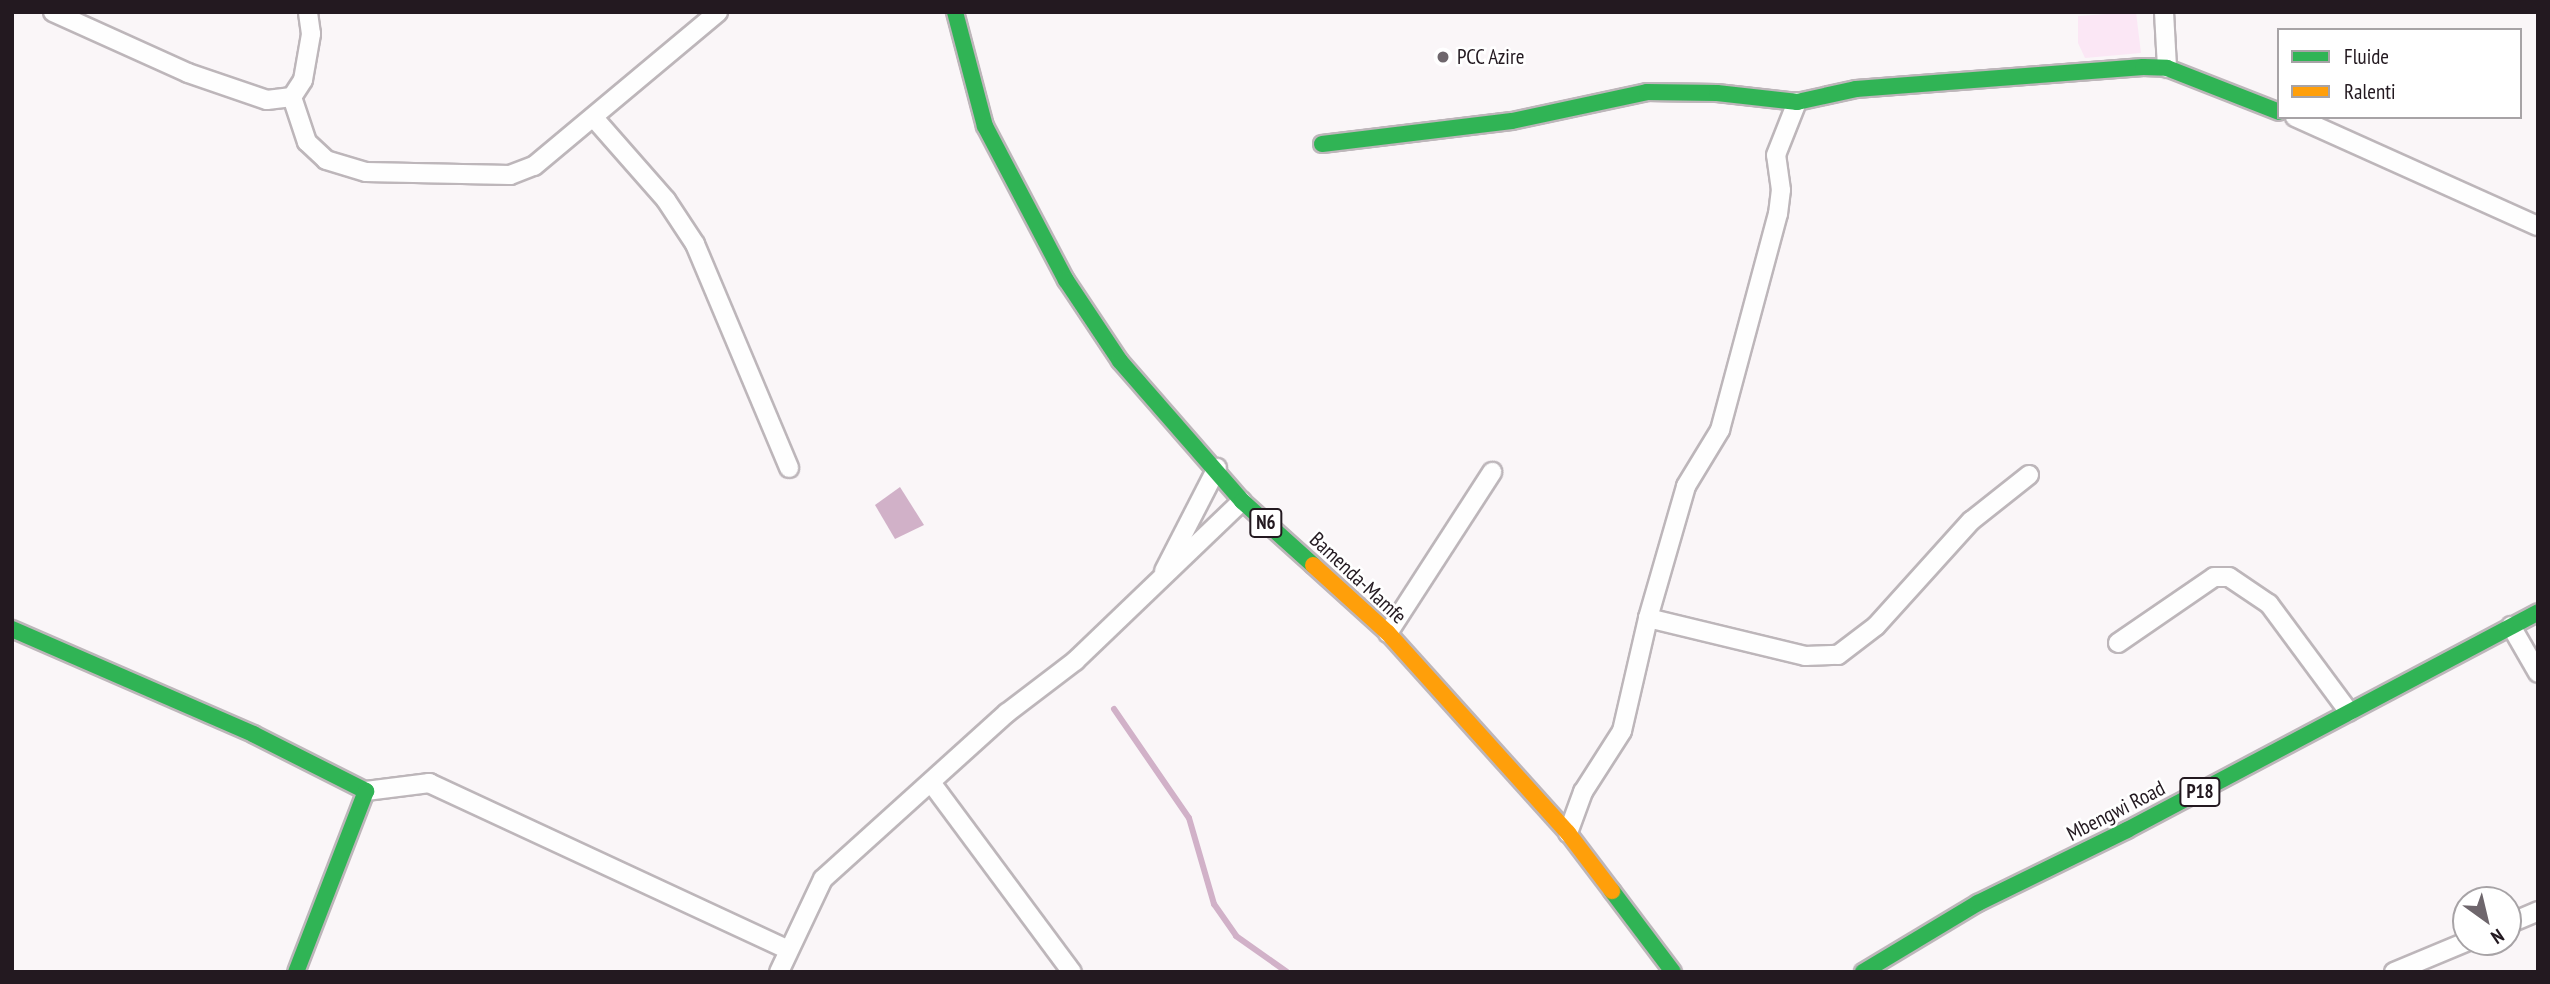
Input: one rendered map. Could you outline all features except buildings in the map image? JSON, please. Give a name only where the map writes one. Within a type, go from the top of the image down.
[{"type":"main road","name":"Bamenda-Mamfe","points":[[956,12],[985,126],[1066,280],[1120,361],[1217,468],[1242,501],[1388,632],[1568,833],[1673,972]]},
{"type":"main road","points":[[1322,144],[1512,121],[1647,92],[1717,93],[1797,102],[1856,89],[2167,68],[2277,111]]},
{"type":"main road","name":"Mbengwi Road","points":[[1863,972],[1978,903],[2538,612]]},
{"type":"main road","points":[[12,629],[253,734],[366,790],[296,972]]},
{"type":"street","points":[[53,12],[188,73],[267,100],[292,97]]},
{"type":"street","points":[[292,97],[303,80],[311,34],[308,12]]},
{"type":"street","points":[[292,97],[307,142],[326,160],[366,172],[510,175],[534,166],[718,12]]},
{"type":"street","points":[[2164,12],[2167,68]]},
{"type":"street","points":[[1568,833],[1583,792],[1622,731],[1647,618],[1686,486],[1720,430],[1778,214],[1781,190],[1776,155],[1797,102]]},
{"type":"street","points":[[594,118],[666,200],[695,244],[789,468]]},
{"type":"street","points":[[2299,119],[2538,226]]},
{"type":"street","points":[[1158,584],[1217,468]]},
{"type":"street","points":[[1388,632],[1492,472]]},
{"type":"street","points":[[1647,618],[1805,656],[1838,655],[1876,626],[1971,521],[2029,475]]},
{"type":"street","points":[[779,972],[822,879],[933,785],[1007,713],[1075,661],[1242,501]]},
{"type":"street","points":[[2118,643],[2214,577],[2229,576],[2269,604],[2349,712]]},
{"type":"street","points":[[2511,626],[2538,673]]},
{"type":"street","points":[[366,790],[429,783],[788,949]]},
{"type":"street","points":[[933,785],[1072,972]]},
{"type":"street","points":[[2394,972],[2452,948]]},
{"type":"shaded area","points":[[2136,12],[2141,53],[2085,58],[2078,43],[2078,16]]},
{"type":"shaded area","points":[[900,487],[924,525],[895,539],[875,505]]},
{"type":"waterway","points":[[1114,709],[1189,818],[1214,904],[1236,936],[1287,972]]},
{"type":"traffic: fast","points":[[955,12],[985,126],[1066,280],[1120,361],[1242,501],[1313,565]]},
{"type":"traffic: fast","points":[[1322,144],[1512,121],[1647,92],[1717,93],[1797,102],[1856,89],[2143,67],[2167,68],[2277,111]]},
{"type":"traffic: fast","points":[[1863,972],[1978,903],[2127,830],[2538,612]]},
{"type":"traffic: fast","points":[[12,629],[253,734],[366,791],[296,972]]},
{"type":"traffic: fast","points":[[1612,891],[1673,972]]},
{"type":"traffic: slow","points":[[1313,565],[1388,633],[1568,833],[1612,891]]},
{"type":"place","name":"PCC Azire","points":[[1443,57]]}]
